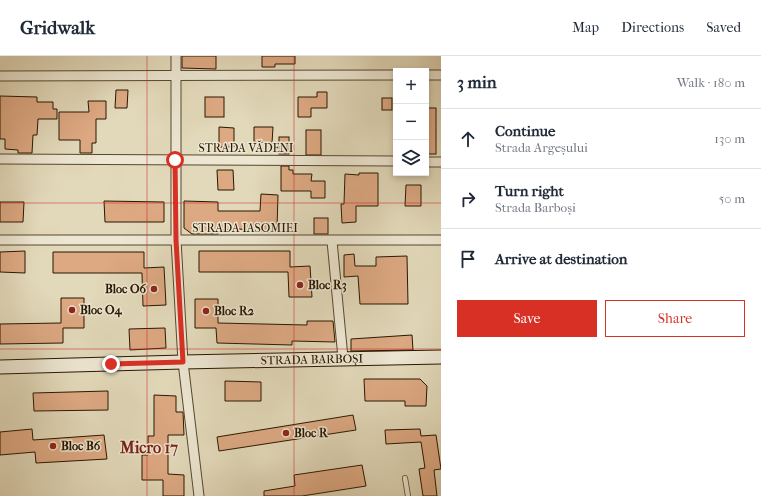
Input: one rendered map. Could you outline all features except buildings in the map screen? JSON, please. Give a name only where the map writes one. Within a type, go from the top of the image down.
[{"type":"street","points":[[176,56],[176,240],[183,362],[199,496]]},
{"type":"street","points":[[0,76],[393,75]]},
{"type":"street","points":[[429,75],[441,75]]},
{"type":"street","name":"STRADA VĂDENI","points":[[0,159],[393,161]]},
{"type":"street","points":[[429,162],[441,162]]},
{"type":"street","name":"STRADA IASOMIEI","points":[[0,240],[441,240]]},
{"type":"street","points":[[332,241],[343,358]]},
{"type":"street","name":"STRADA BARBOȘI","points":[[0,367],[343,358],[441,357]]},
{"type":"lane","points":[[405,478],[408,496]]},
{"type":"place","name":"Bloc R3","points":[[300,285]]},
{"type":"place","name":"Bloc O6","points":[[154,289]]},
{"type":"place","name":"Bloc O4","points":[[72,310]]},
{"type":"place","name":"Bloc R2","points":[[206,311]]},
{"type":"place","name":"Bloc R","points":[[286,433]]},
{"type":"place","name":"Bloc B6","points":[[53,446]]},
{"type":"district","name":"Micro 17","points":[[149,447]]},
{"type":"route","points":[[111,364],[183,362],[176,240],[175,160]]}]
